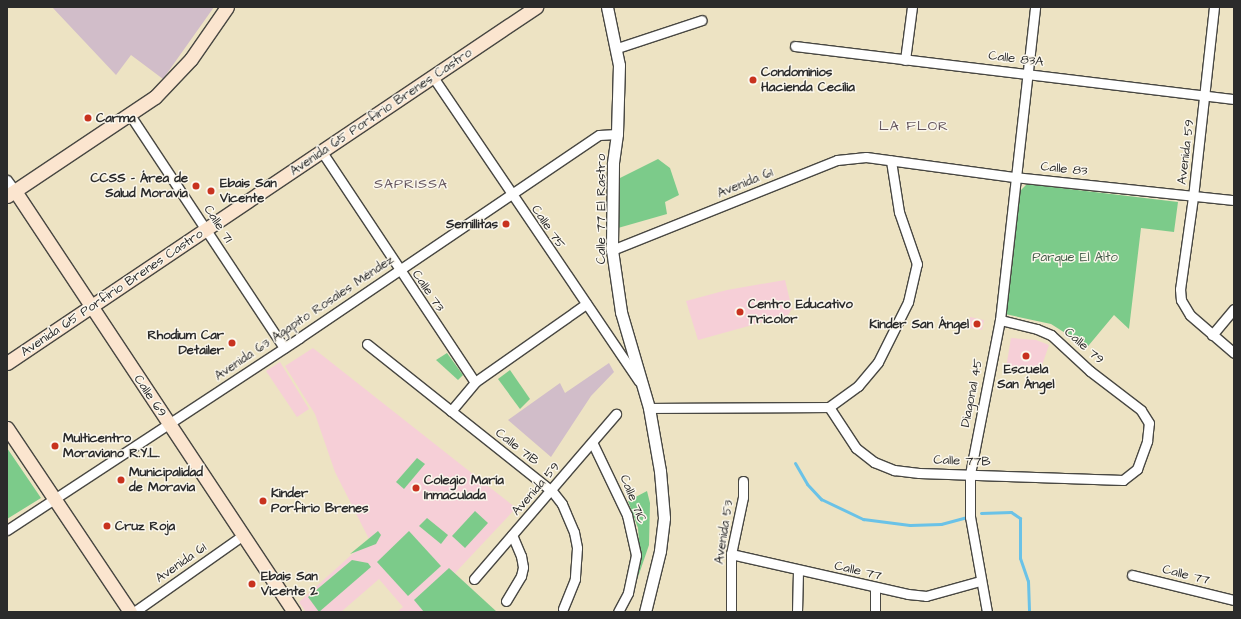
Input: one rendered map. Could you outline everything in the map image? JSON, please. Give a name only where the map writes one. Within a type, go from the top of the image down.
[{"type":"main road","points":[[11,194],[155,97],[177,75],[227,7]]},
{"type":"main road","name":"Avenida 65 Porfirio Brenes Castro","points":[[7,363],[433,78],[536,7]]},
{"type":"main road","name":"Calle 69","points":[[11,194],[91,307],[294,612]]},
{"type":"main road","points":[[7,428],[130,612]]},
{"type":"street","name":"Calle 77 El Rastro","points":[[608,7],[617,48],[619,65],[617,134],[613,164],[612,250],[621,312],[649,408],[660,471],[664,518],[660,551],[645,612]]},
{"type":"street","points":[[905,60],[912,7]]},
{"type":"street","points":[[1014,177],[1035,7]]},
{"type":"street","name":"Avenida 59","points":[[1212,335],[1190,316],[1181,300],[1181,278],[1194,197],[1214,7]]},
{"type":"street","points":[[617,48],[702,20]]},
{"type":"street","name":"Calle 83A","points":[[795,46],[1234,99]]},
{"type":"street","name":"Calle 75","points":[[433,78],[644,389]]},
{"type":"street","name":"Calle 71","points":[[130,114],[284,348]]},
{"type":"street","name":"Avenida 63 Agapito Rosales Méndez","points":[[7,530],[284,348],[599,135],[617,134]]},
{"type":"street","name":"Calle 73","points":[[322,152],[399,271],[475,382]]},
{"type":"street","name":"Avenida 61","points":[[612,250],[837,160],[866,157],[891,161]]},
{"type":"street","points":[[649,408],[829,407],[858,386],[878,362],[894,334],[908,302],[917,264],[899,212],[891,161]]},
{"type":"street","name":"Calle 83","points":[[891,161],[1014,177],[1234,200]]},
{"type":"street","name":"Diagonal 45","points":[[987,612],[980,581],[970,516],[970,474],[1000,320],[1014,177]]},
{"type":"street","name":"Calle 69","points":[[7,180],[11,194]]},
{"type":"street","points":[[451,412],[475,382],[586,304]]},
{"type":"street","points":[[1234,309],[1212,335],[1234,353]]},
{"type":"street","name":"Calle 79","points":[[1000,320],[1037,329],[1050,334],[1090,371],[1141,410],[1149,423],[1147,441],[1137,469],[1123,480]]},
{"type":"street","name":"Calle 71B","points":[[367,344],[552,491],[569,518],[577,548],[575,579],[563,609]]},
{"type":"street","name":"Calle 77B","points":[[829,407],[856,448],[874,462],[894,470],[919,473],[1123,480]]},
{"type":"street","name":"Avenida 59","points":[[474,579],[593,444],[616,414]]},
{"type":"street","name":"Calle 71C","points":[[593,444],[627,515],[636,555],[628,593],[618,612]]},
{"type":"street","name":"Avenida 53","points":[[730,612],[731,554],[743,497],[742,481]]},
{"type":"street","name":"Avenida 61","points":[[134,612],[243,535]]},
{"type":"street","points":[[506,601],[523,567],[521,556],[512,535]]},
{"type":"street","name":"Calle 77","points":[[731,554],[875,588],[926,596],[980,581]]},
{"type":"street","points":[[797,612],[798,570]]},
{"type":"street","name":"Calle 77","points":[[1132,575],[1234,600]]},
{"type":"street","points":[[875,588],[875,612]]},
{"type":"shaded area","points":[[52,7],[214,7],[163,79],[131,55],[116,75]]},
{"type":"shaded area","name":"Centro Educativo Tricolor","points":[[785,280],[792,309],[788,315],[698,340],[686,301],[727,290]]},
{"type":"shaded area","name":"Kinder San Ángel","points":[[970,317],[984,320],[982,330],[970,328]]},
{"type":"shaded area","name":"Escuela San Ángel","points":[[1011,338],[1036,340],[1049,345],[1039,374],[1006,368]]},
{"type":"shaded area","name":"Colegio María Inmaculada","points":[[313,348],[516,508],[455,573],[496,612],[397,612],[403,607],[379,579],[341,612],[306,612],[299,602],[369,539],[335,472],[315,414],[285,366]]},
{"type":"shaded area","points":[[280,362],[309,409],[297,417],[266,371]]},
{"type":"shaded area","points":[[609,363],[614,372],[591,396],[551,457],[508,420],[560,383],[565,393]]},
{"type":"green space","points":[[658,159],[670,168],[679,195],[665,202],[667,214],[618,228],[618,179]]},
{"type":"green space","name":"Parque El Alto","points":[[1027,184],[1178,202],[1174,232],[1141,228],[1129,329],[1114,315],[1084,351],[1070,336],[1051,324],[1005,314],[1019,192]]},
{"type":"green space","points":[[447,353],[463,375],[458,380],[436,360]]},
{"type":"green space","points":[[510,370],[530,399],[520,409],[498,379]]},
{"type":"green space","points":[[7,448],[41,498],[7,519],[8,484]]},
{"type":"green space","points":[[417,458],[425,464],[404,489],[396,482]]},
{"type":"green space","points":[[647,491],[650,503],[649,545],[624,612],[621,612],[640,556],[638,528],[628,501]]},
{"type":"green space","points":[[475,511],[488,523],[465,548],[452,536]]},
{"type":"green space","points":[[427,518],[448,535],[441,544],[419,526]]},
{"type":"green space","points":[[378,531],[381,535],[376,544],[350,554]]},
{"type":"green space","points":[[409,531],[441,566],[408,596],[377,562]]},
{"type":"green space","points":[[352,560],[368,563],[371,567],[319,612],[308,597]]},
{"type":"green space","points":[[449,568],[497,612],[424,612],[414,600]]},
{"type":"waterway","points":[[795,463],[807,484],[821,499],[863,519],[910,525],[941,524],[968,517]]},
{"type":"waterway","points":[[981,513],[1011,512],[1020,518],[1020,558],[1028,581],[1029,612]]},
{"type":"place","name":"Condominios Hacienda Cecilia","points":[[753,80]]},
{"type":"place","name":"Carma","points":[[88,118]]},
{"type":"place","name":"CCSS - Área de Salud Moravia","points":[[196,186]]},
{"type":"place","name":"Ebais San Vicente","points":[[211,191]]},
{"type":"place","name":"Semillitas","points":[[506,224]]},
{"type":"place","name":"Centro Educativo Tricolor","points":[[740,312]]},
{"type":"place","name":"Kinder San Ángel","points":[[977,324]]},
{"type":"place","name":"Rhodium Car Detailer","points":[[232,343]]},
{"type":"place","name":"Escuela San Ángel","points":[[1026,356]]},
{"type":"place","name":"Multicentro Moraviano R.Y.L.","points":[[55,446]]},
{"type":"place","name":"Municipalidad de Moravia","points":[[121,480]]},
{"type":"place","name":"Colegio María Inmaculada","points":[[416,488]]},
{"type":"place","name":"Kinder Porfirio Brenes","points":[[263,501]]},
{"type":"place","name":"Cruz Roja","points":[[107,526]]},
{"type":"place","name":"Ebais San Vicente 2","points":[[252,584]]},
{"type":"district","name":"LA FLOR","points":[[914,126]]},
{"type":"district","name":"SAPRISSA","points":[[411,184]]}]
